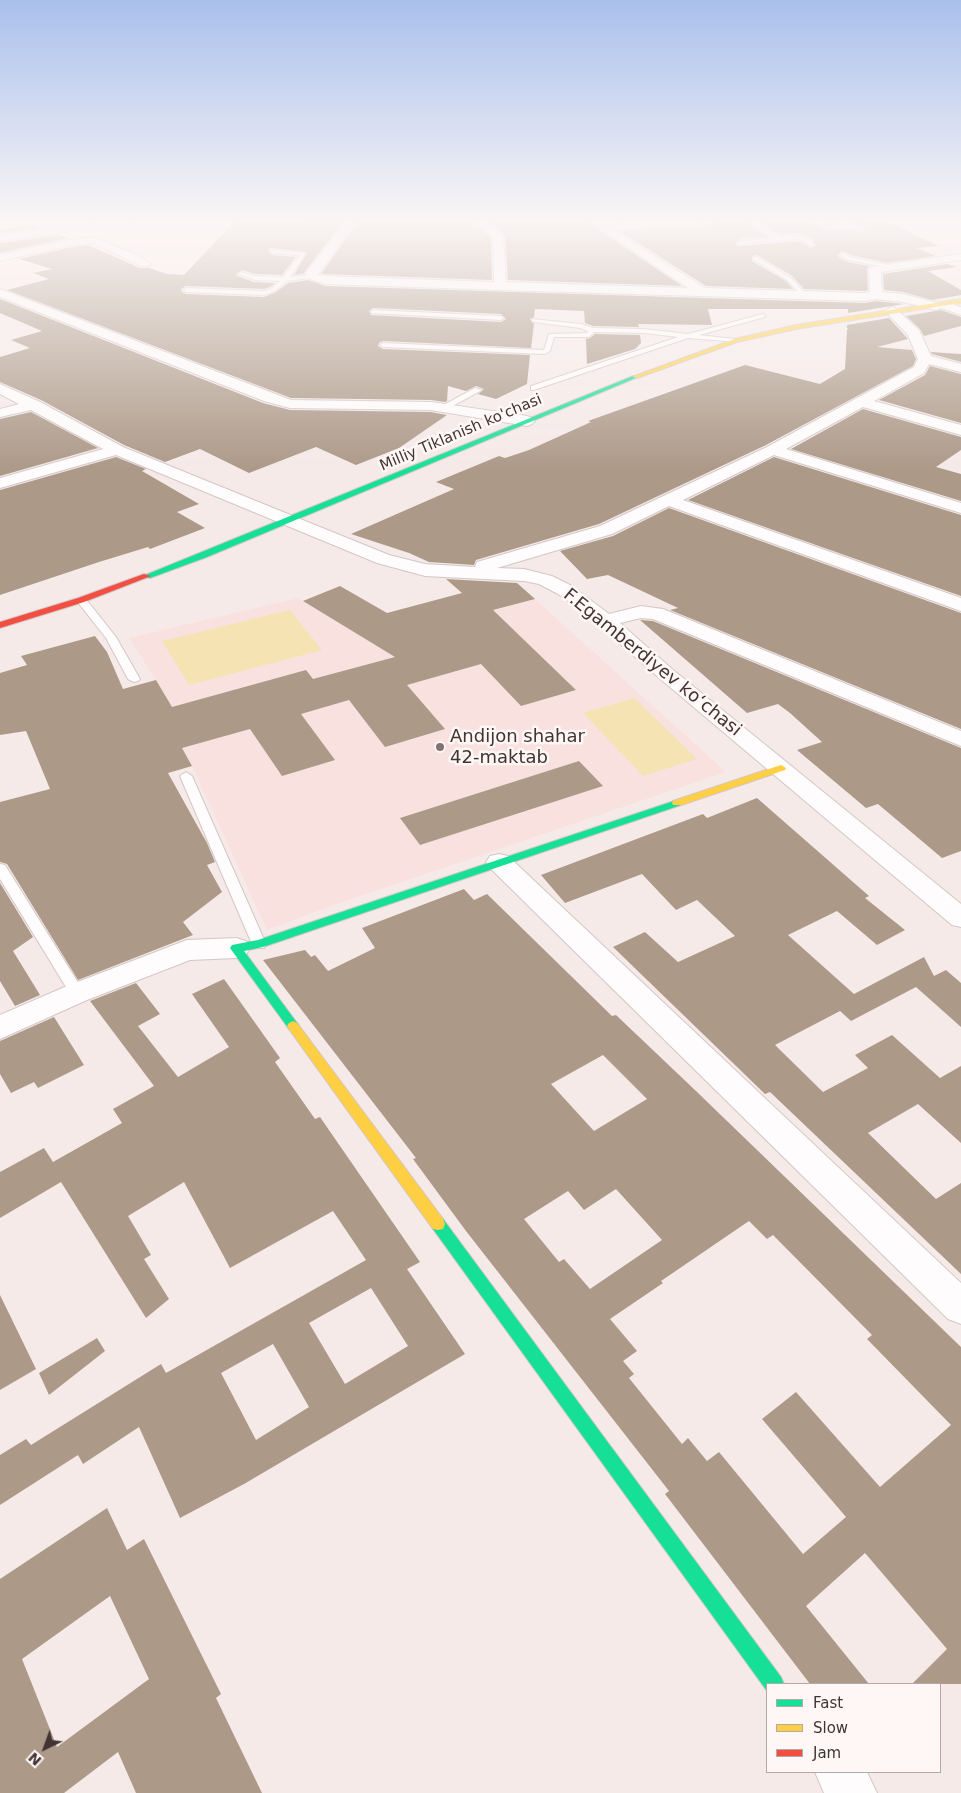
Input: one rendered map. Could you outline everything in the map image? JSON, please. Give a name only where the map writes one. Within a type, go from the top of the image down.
[{"type":"main road","name":"Milliy Tiklanish ko'chasi","points":[[0,625],[82,600],[204,555],[610,386],[735,341],[796,327],[961,303]]},
{"type":"main road","points":[[773,1683],[248,946],[781,768]]},
{"type":"street","points":[[25,303],[283,402],[300,405],[444,407],[527,421]]},
{"type":"street","points":[[928,303],[961,311]]},
{"type":"street","points":[[891,312],[914,333],[925,359]]},
{"type":"street","points":[[925,359],[961,368]]},
{"type":"street","points":[[461,572],[598,533],[670,501],[773,450],[862,402],[919,370],[925,359]]},
{"type":"street","name":"F.Egamberdiyev kо‘chasi","points":[[0,388],[117,450],[383,559],[426,570],[524,575],[545,580],[564,590],[606,621],[665,673],[781,768],[957,906]]},
{"type":"street","points":[[862,402],[961,430]]},
{"type":"street","points":[[0,413],[34,405]]},
{"type":"street","points":[[0,483],[117,450]]},
{"type":"street","points":[[773,450],[961,508]]},
{"type":"street","points":[[670,501],[961,605]]},
{"type":"street","points":[[606,621],[641,612],[656,613],[961,739]]},
{"type":"street","points":[[499,862],[961,1307]]},
{"type":"street","points":[[0,1028],[77,993],[187,950],[248,946]]},
{"type":"street","points":[[839,1773],[853,1793]]},
{"type":"lane","points":[[373,312],[500,318]]},
{"type":"lane","points":[[534,388],[687,336],[763,316]]},
{"type":"lane","points":[[534,320],[581,326],[592,330],[644,331],[735,341]]},
{"type":"lane","points":[[383,345],[545,352],[547,351],[551,335],[587,335],[591,334],[592,330]]},
{"type":"lane","points":[[444,407],[478,390]]},
{"type":"lane","points":[[82,600],[111,637],[134,679]]},
{"type":"lane","points":[[186,776],[248,946]]},
{"type":"lane","points":[[0,868],[77,993]]},
{"type":"shaded area","name":"Andijon shahar 42-maktab","points":[[298,598],[372,643],[535,599],[726,772],[334,905],[267,930],[192,766],[171,729],[166,696],[129,638]]},
{"type":"shaded area","points":[[290,610],[322,650],[189,685],[162,641]]},
{"type":"shaded area","points":[[634,698],[697,759],[643,776],[583,713]]},
{"type":"building","points":[[0,303],[9,303],[263,403],[290,410],[431,412],[447,415],[399,448],[356,465],[316,447],[249,473],[200,449],[165,462],[124,445],[41,400],[0,382],[0,357],[30,348],[11,340],[42,331],[0,313]]},
{"type":"building","points":[[40,303],[904,304],[848,313],[848,309],[708,309],[712,325],[638,324],[639,327],[593,326],[585,323],[584,311],[535,309],[534,317],[530,319],[534,324],[531,348],[383,341],[379,343],[378,346],[383,349],[530,355],[527,384],[496,399],[478,394],[484,389],[476,386],[466,391],[448,386],[447,401],[445,402],[431,400],[291,398]],"holes":[[[373,308],[501,314],[506,319],[501,322],[371,315],[369,311]]]},
{"type":"building","points":[[941,310],[961,317],[961,326],[924,336],[920,329],[906,316]]},
{"type":"building","points":[[889,318],[908,339],[877,347],[912,350],[916,359],[913,366],[766,445],[599,524],[476,560],[474,565],[429,562],[409,553],[351,534],[454,489],[436,482],[499,456],[505,458],[529,450],[591,422],[588,421],[745,365],[820,384],[845,369],[847,329],[849,328],[847,328],[847,325]]},
{"type":"building","points":[[595,334],[640,335],[641,343],[635,349],[587,364],[586,339]]},
{"type":"building","points":[[931,352],[961,354],[961,362],[932,354]]},
{"type":"building","points":[[930,366],[961,374],[961,423],[879,400],[925,375]]},
{"type":"building","points":[[863,409],[961,437],[961,450],[936,467],[961,474],[961,501],[791,449]]},
{"type":"building","points":[[31,412],[98,448],[0,476],[0,419]]},
{"type":"building","points":[[116,457],[146,469],[142,471],[199,504],[177,512],[205,528],[150,549],[148,547],[99,562],[0,595],[0,490]]},
{"type":"building","points":[[774,457],[961,515],[961,596],[688,500]]},
{"type":"building","points":[[669,508],[961,613],[961,729],[670,610],[678,608],[608,575],[587,579],[560,551],[613,536]]},
{"type":"building","points":[[446,579],[517,583],[535,599],[493,610],[576,690],[521,706],[481,664],[407,685],[445,729],[385,747],[349,700],[301,714],[335,760],[282,776],[250,729],[182,748],[192,766],[168,773],[207,843],[215,862],[207,865],[222,892],[183,922],[193,935],[78,980],[7,864],[0,862],[0,802],[50,789],[26,731],[0,735],[0,673],[27,665],[21,656],[95,636],[107,652],[123,689],[156,680],[172,707],[306,670],[313,679],[395,657],[303,601],[340,586],[387,613],[462,593]]},
{"type":"building","points":[[640,620],[653,621],[961,748],[961,851],[942,858],[878,804],[866,808],[797,750],[822,742],[790,713],[778,704],[747,713]]},
{"type":"building","points":[[579,761],[603,786],[420,845],[400,818]]},
{"type":"building","points":[[757,798],[869,896],[865,898],[905,930],[877,945],[837,911],[788,935],[854,994],[924,957],[934,976],[946,970],[961,983],[961,1027],[916,987],[851,1021],[840,1011],[775,1045],[823,1092],[868,1068],[855,1055],[892,1035],[940,1078],[961,1066],[961,1143],[918,1104],[868,1133],[936,1199],[961,1183],[961,1274],[770,1092],[765,1094],[613,947],[645,932],[678,962],[735,936],[697,900],[676,910],[642,874],[565,903],[541,875],[703,814],[707,818]]},
{"type":"building","points":[[0,883],[33,937],[13,951],[40,995],[15,1006],[0,981]]},
{"type":"building","points":[[464,889],[474,900],[487,894],[612,1016],[616,1015],[696,1091],[961,1347],[961,1684],[913,1683],[947,1649],[865,1553],[806,1606],[868,1683],[809,1683],[665,1494],[669,1491],[466,1231],[413,1159],[416,1158],[263,960],[305,950],[311,957],[315,955],[328,971],[375,948],[362,928]],"holes":[[[603,1055],[647,1099],[594,1131],[551,1084]],[[616,1189],[662,1240],[590,1289],[564,1259],[559,1262],[524,1219],[568,1191],[584,1210]],[[749,1221],[767,1239],[773,1235],[872,1335],[867,1339],[951,1425],[880,1487],[796,1392],[762,1419],[846,1517],[803,1554],[719,1452],[707,1461],[688,1438],[682,1444],[629,1378],[634,1374],[623,1361],[637,1351],[610,1319],[663,1283],[661,1281]]]},
{"type":"building","points":[[224,979],[280,1058],[275,1062],[315,1119],[320,1117],[420,1262],[407,1269],[465,1354],[244,1484],[180,1518],[139,1427],[83,1464],[78,1455],[0,1505],[0,1455],[26,1439],[31,1445],[161,1364],[166,1373],[366,1260],[333,1211],[230,1268],[184,1182],[128,1216],[151,1255],[144,1259],[169,1299],[146,1318],[61,1182],[0,1218],[0,1172],[44,1148],[53,1162],[122,1123],[113,1109],[154,1086],[90,1001],[136,983],[160,1014],[138,1026],[178,1077],[229,1047],[192,994]],"holes":[[[371,1288],[408,1346],[345,1384],[309,1323]],[[273,1344],[309,1407],[256,1440],[221,1373]]]},
{"type":"building","points":[[54,1017],[84,1065],[38,1088],[34,1082],[11,1093],[0,1074],[0,1041]]},
{"type":"building","points":[[0,1295],[36,1369],[0,1390]]},
{"type":"building","points":[[97,1338],[105,1351],[49,1395],[39,1373]]},
{"type":"building","points":[[107,1508],[127,1550],[144,1539],[221,1694],[216,1698],[262,1793],[136,1793],[118,1752],[64,1793],[0,1793],[0,1579]],"holes":[[[110,1596],[149,1679],[57,1747],[22,1659]]]},
{"type":"traffic: fast","points":[[147,576],[204,555],[635,377]]},
{"type":"traffic: fast","points":[[293,1026],[236,948],[259,944],[677,803]]},
{"type":"traffic: fast","points":[[438,1224],[773,1683]]},
{"type":"traffic: slow","points":[[635,377],[735,341],[796,327],[950,303]]},
{"type":"traffic: slow","points":[[677,803],[781,768]]},
{"type":"traffic: slow","points":[[293,1026],[438,1224]]},
{"type":"traffic: jam","points":[[0,625],[81,600],[147,576]]},
{"type":"place","name":"Andijon shahar 42-maktab","points":[[440,747]]}]
